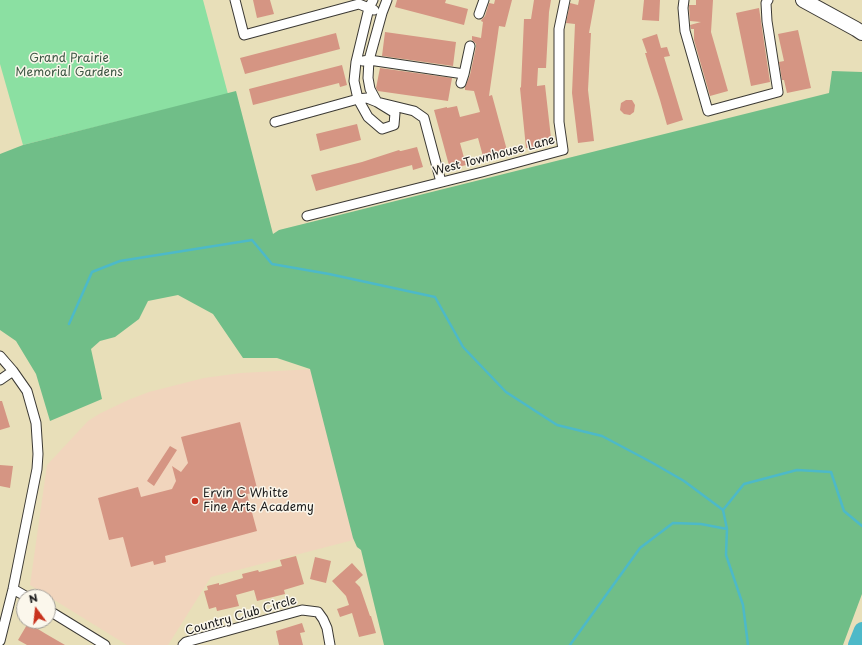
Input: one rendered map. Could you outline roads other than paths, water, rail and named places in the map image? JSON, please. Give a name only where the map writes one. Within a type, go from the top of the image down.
[{"type":"main road","points":[[803,0],[856,28],[862,33]]},
{"type":"street","points":[[235,0],[244,35],[357,2],[371,4],[382,13]]},
{"type":"street","points":[[371,4],[356,62],[354,81],[358,99],[368,117],[382,129],[394,125],[395,113],[377,102],[370,89],[368,78],[369,60],[387,0]]},
{"type":"street","points":[[479,14],[484,0]]},
{"type":"street","name":"West Townhouse Lane","points":[[307,216],[563,150],[559,122],[559,29],[565,0]]},
{"type":"street","points":[[684,0],[684,31],[708,111],[778,92],[767,21],[766,3],[768,0]]},
{"type":"street","points":[[461,83],[470,46]]},
{"type":"street","points":[[356,62],[369,60],[464,74]]},
{"type":"street","points":[[275,122],[358,99],[367,98],[414,111],[424,118],[441,182]]},
{"type":"street","points":[[0,356],[13,370],[27,391],[36,423],[38,454],[37,469],[13,589],[0,641]]},
{"type":"street","points":[[0,380],[13,370]]},
{"type":"street","name":"Country Club Circle","points":[[184,645],[186,642],[302,610],[318,612],[327,628],[330,645]]},
{"type":"street","points":[[56,615],[105,645]]},
{"type":"waterway","points":[[69,324],[92,272],[120,261],[252,240],[272,264],[329,274],[435,297],[463,347],[506,392],[557,425],[602,436],[651,462],[684,481],[723,510]]},
{"type":"waterway","points":[[748,645],[743,605],[726,555],[727,529],[723,510],[744,484],[797,470],[831,472],[844,511],[862,526]]},
{"type":"waterway","points":[[570,645],[640,548],[673,523],[701,524],[727,529]]},
{"type":"waterway","points":[[856,645],[862,630]]},
{"type":"place","name":"Ervin C Whitte Fine Arts Academy","points":[[195,501]]},
{"type":"park label","name":"Grand Prairie Memorial Gardens","points":[[69,66]]}]
